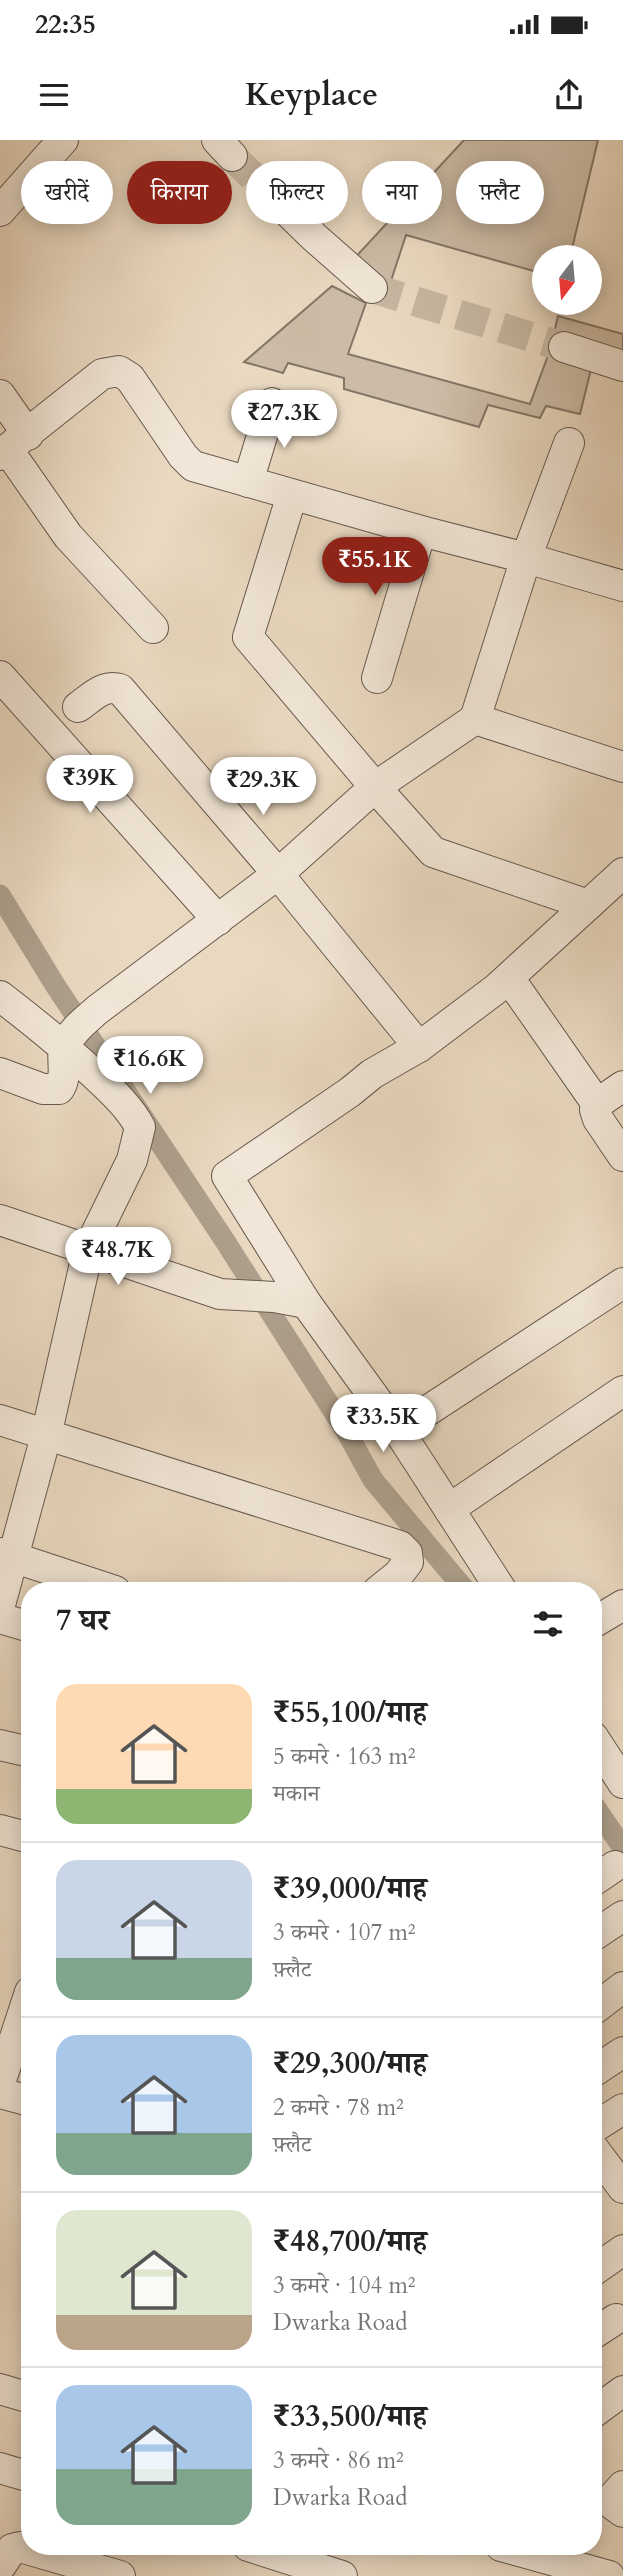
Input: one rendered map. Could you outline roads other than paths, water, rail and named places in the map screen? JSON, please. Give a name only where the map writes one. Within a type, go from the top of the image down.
[{"type":"street","points":[[0,211],[63,140]]},
{"type":"street","points":[[301,224],[372,288]]},
{"type":"street","points":[[564,347],[623,366]]},
{"type":"street","points":[[12,447],[102,373],[119,371],[130,378],[183,456],[193,466],[623,586]]},
{"type":"street","points":[[0,395],[12,447],[68,536],[153,628]]},
{"type":"street","points":[[248,482],[272,403]]},
{"type":"street","points":[[0,1073],[43,1088],[59,1089],[65,1081],[80,1027],[278,874],[375,788],[475,719],[526,558],[569,443]]},
{"type":"street","points":[[292,495],[248,637],[375,788],[438,855],[588,905]]},
{"type":"street","points":[[377,678],[421,531]]},
{"type":"street","points":[[0,676],[218,920]]},
{"type":"street","points":[[78,707],[103,689],[120,689],[278,874],[419,1047]]},
{"type":"street","points":[[475,719],[623,767]]},
{"type":"street","points":[[496,1582],[397,1430],[306,1303],[227,1176],[372,1074],[419,1047],[509,978],[623,873]]},
{"type":"street","points":[[509,978],[597,1104]]},
{"type":"street","points":[[0,996],[80,1027],[109,1088],[134,1116],[140,1127],[132,1160],[88,1250],[46,1436],[7,1555],[0,1605]]},
{"type":"street","points":[[623,1086],[597,1104],[595,1110],[598,1119],[623,1156]]},
{"type":"street","points":[[0,1220],[220,1294],[260,1296],[306,1303]]},
{"type":"street","points":[[397,1430],[623,1283]]},
{"type":"street","points":[[449,1509],[623,1391]]},
{"type":"street","points":[[0,1420],[400,1546],[407,1553],[408,1562],[389,1582]]},
{"type":"street","points":[[7,1555],[88,1582]]},
{"type":"street","points":[[602,1618],[623,1605]]},
{"type":"street","points":[[0,1618],[21,1624]]},
{"type":"street","points":[[0,1745],[21,1750]]},
{"type":"street","points":[[602,1751],[623,1783]]},
{"type":"street","points":[[0,1830],[21,1836]]},
{"type":"street","points":[[602,1930],[623,1916]]},
{"type":"street","points":[[602,2003],[623,1987]]},
{"type":"street","points":[[0,2083],[21,2019]]},
{"type":"street","points":[[602,2066],[623,2052]]},
{"type":"street","points":[[0,2093],[21,2099]]},
{"type":"street","points":[[602,2122],[623,2109]]},
{"type":"street","points":[[602,2160],[623,2188]]},
{"type":"street","points":[[602,2265],[623,2250]]},
{"type":"street","points":[[0,2389],[21,2395]]},
{"type":"street","points":[[602,2406],[623,2391]]},
{"type":"street","points":[[0,2468],[21,2474]]},
{"type":"street","points":[[623,2486],[611,2498],[612,2504],[623,2512]]},
{"type":"street","points":[[0,2567],[12,2549],[21,2546]]},
{"type":"street","points":[[50,2555],[120,2576]]},
{"type":"street","points":[[276,2555],[342,2576]]},
{"type":"street","points":[[534,2555],[609,2576]]},
{"type":"waterway","points":[[0,895],[55,985],[225,1241],[346,1431],[373,1480],[458,1582]]},
{"type":"waterway","points":[[602,1817],[623,1848]]},
{"type":"tunnel","points":[[232,156],[246,170]]},
{"type":"tunnel","points":[[372,288],[564,347]]}]
